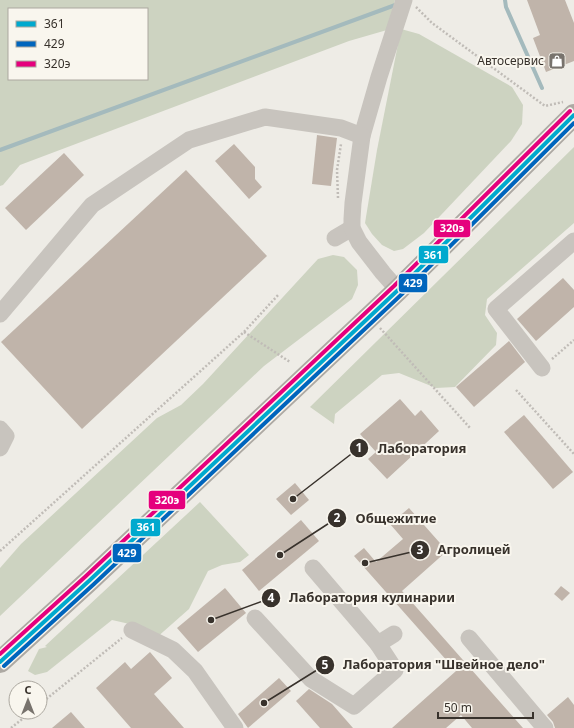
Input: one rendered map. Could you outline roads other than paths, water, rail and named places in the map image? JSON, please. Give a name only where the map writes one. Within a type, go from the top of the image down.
[{"type":"main road","points":[[0,662],[90,580],[398,290],[570,108]]},
{"type":"street","points":[[398,290],[382,273],[359,242],[352,228],[353,203],[362,136],[381,70],[409,2]]},
{"type":"street","points":[[0,314],[92,205],[189,140],[265,117],[343,129],[362,136]]},
{"type":"street","points":[[335,238],[352,228]]},
{"type":"street","points":[[542,368],[496,309],[574,241]]},
{"type":"street","points":[[0,429],[6,436],[0,448]]},
{"type":"street","points":[[256,618],[311,680],[354,706],[395,670],[378,644],[313,568]]},
{"type":"street","points":[[132,630],[173,650],[195,671],[235,728]]},
{"type":"street","points":[[378,644],[394,634]]},
{"type":"street","points":[[469,638],[545,728]]},
{"type":"waterway","points":[[505,0],[506,7],[542,88]]},
{"type":"waterway","points":[[0,150],[398,4]]},
{"type":"place","name":"Автосервис","points":[[557,61]]},
{"type":"place","name":"Лаборатория","points":[[293,499]]},
{"type":"place","name":"Общежитие","points":[[280,555]]},
{"type":"place","name":"Агролицей","points":[[365,563]]},
{"type":"place","name":"Лаборатория кулинарии","points":[[211,620]]},
{"type":"place","name":"Лаборатория \"Швейное дело\"","points":[[264,703]]}]
